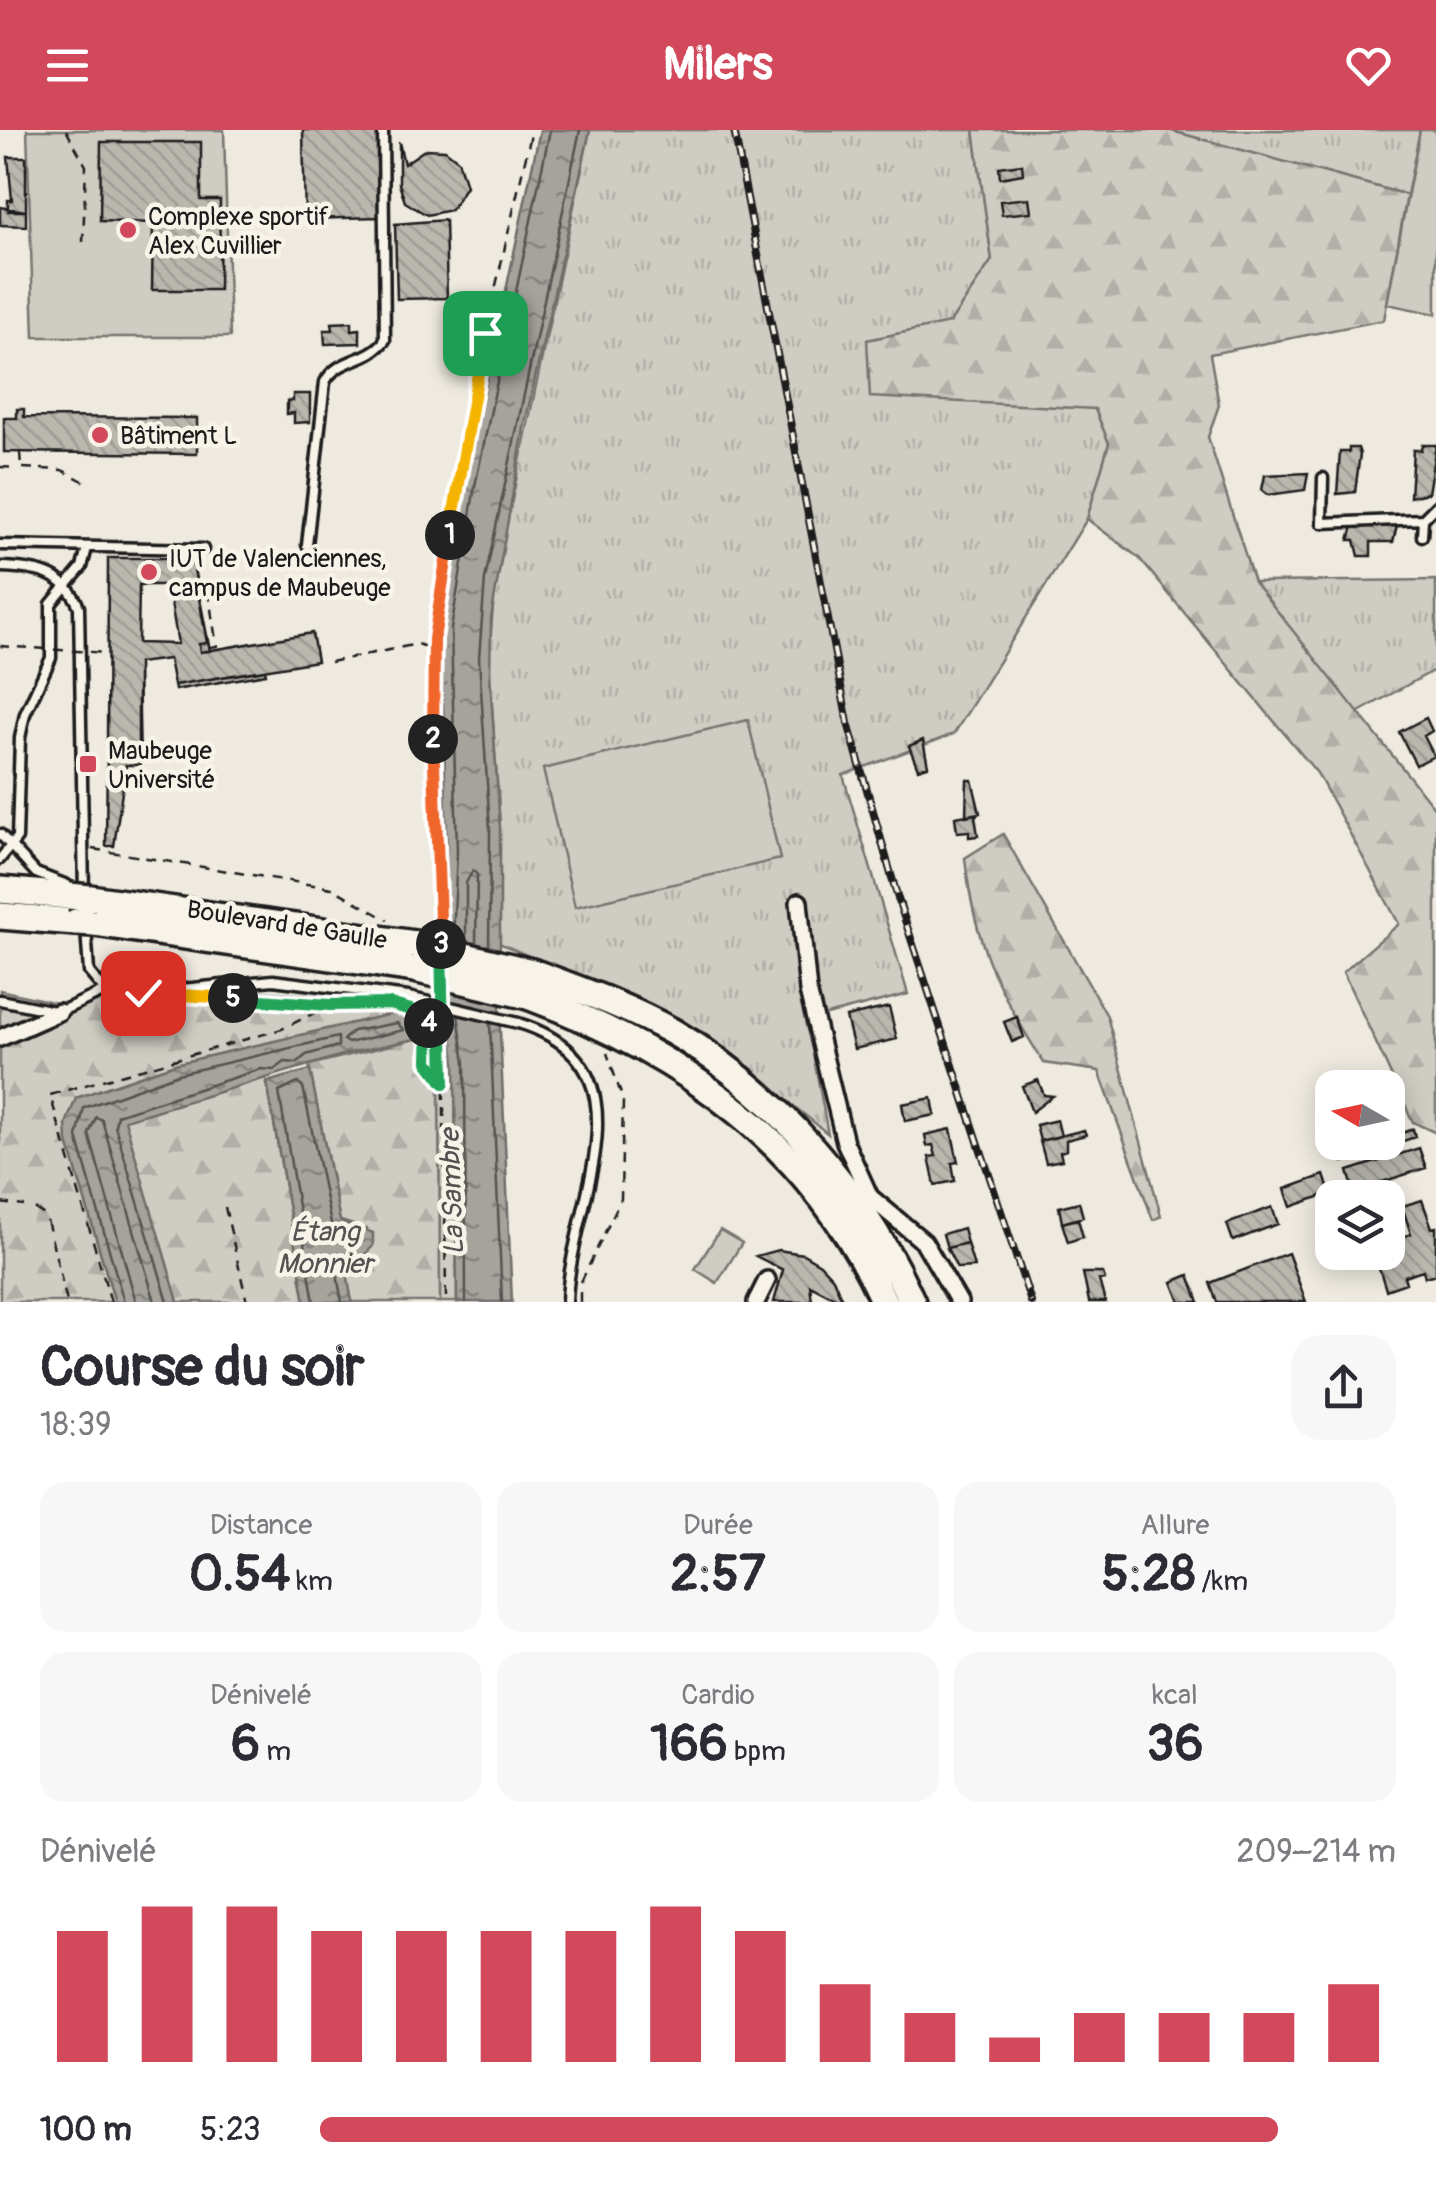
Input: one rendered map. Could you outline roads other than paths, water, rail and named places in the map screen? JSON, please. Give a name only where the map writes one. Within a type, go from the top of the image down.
[{"type":"main road","name":"Boulevard de Gaulle","points":[[0,890],[424,952]]},
{"type":"main road","name":"Boulevard de Gaulle","points":[[0,916],[82,902],[128,902],[424,952],[671,1031],[748,1085],[802,1138],[857,1205],[912,1302]]},
{"type":"main road","name":"Boulevard de Gaulle","points":[[530,984],[634,1040],[723,1097],[775,1145],[816,1192],[854,1246],[884,1302]]},
{"type":"street","points":[[800,902],[808,991],[845,1142],[870,1197],[924,1242],[959,1302]]},
{"type":"street","points":[[0,1038],[59,1012]]},
{"type":"street","points":[[756,1302],[766,1280]]},
{"type":"lane","points":[[307,546],[326,382],[337,368],[370,356],[385,340],[383,130]]},
{"type":"lane","points":[[1323,478],[1322,523],[1423,518],[1436,506]]},
{"type":"lane","points":[[1422,536],[1423,518]]},
{"type":"lane","points":[[0,544],[203,549]]},
{"type":"lane","points":[[0,858],[14,846],[24,714],[47,675],[52,658],[51,604],[82,567],[87,548]]},
{"type":"lane","points":[[0,567],[42,572],[67,584],[79,607],[87,960],[94,982],[105,992]]},
{"type":"lane","points":[[0,834],[36,873],[82,902]]},
{"type":"lane","points":[[0,1000],[59,1012],[105,992],[143,993],[273,980],[408,997],[518,1023],[562,1040],[585,1068],[594,1090],[595,1154],[569,1269],[567,1302]]},
{"type":"water","points":[[540,130],[590,130],[524,428],[491,618],[490,677],[500,828],[500,1031],[512,1302],[457,1302],[455,1064],[443,934],[447,850],[441,629],[465,484]]},
{"type":"water","points":[[396,1013],[409,1014],[418,1025],[415,1039],[349,1053],[125,1120],[178,1302],[115,1302],[67,1139],[66,1124],[76,1098],[175,1064]]},
{"type":"water","name":"Étang Monnier","points":[[310,1070],[340,1221],[373,1233],[373,1246],[349,1265],[352,1302],[305,1302],[267,1082]]},
{"type":"railway","points":[[734,130],[848,723],[898,899],[1031,1302]]},
{"type":"place","name":"Complexe sportif Alex Cuvillier","points":[[128,230]]},
{"type":"place","name":"Bâtiment L","points":[[100,435]]},
{"type":"place","name":"IUT de Valenciennes, campus de Maubeuge","points":[[149,572]]},
{"type":"place","name":"Maubeuge Université","points":[[88,764]]},
{"type":"water label","name":"La Sambre","points":[[451,1192]]}]
